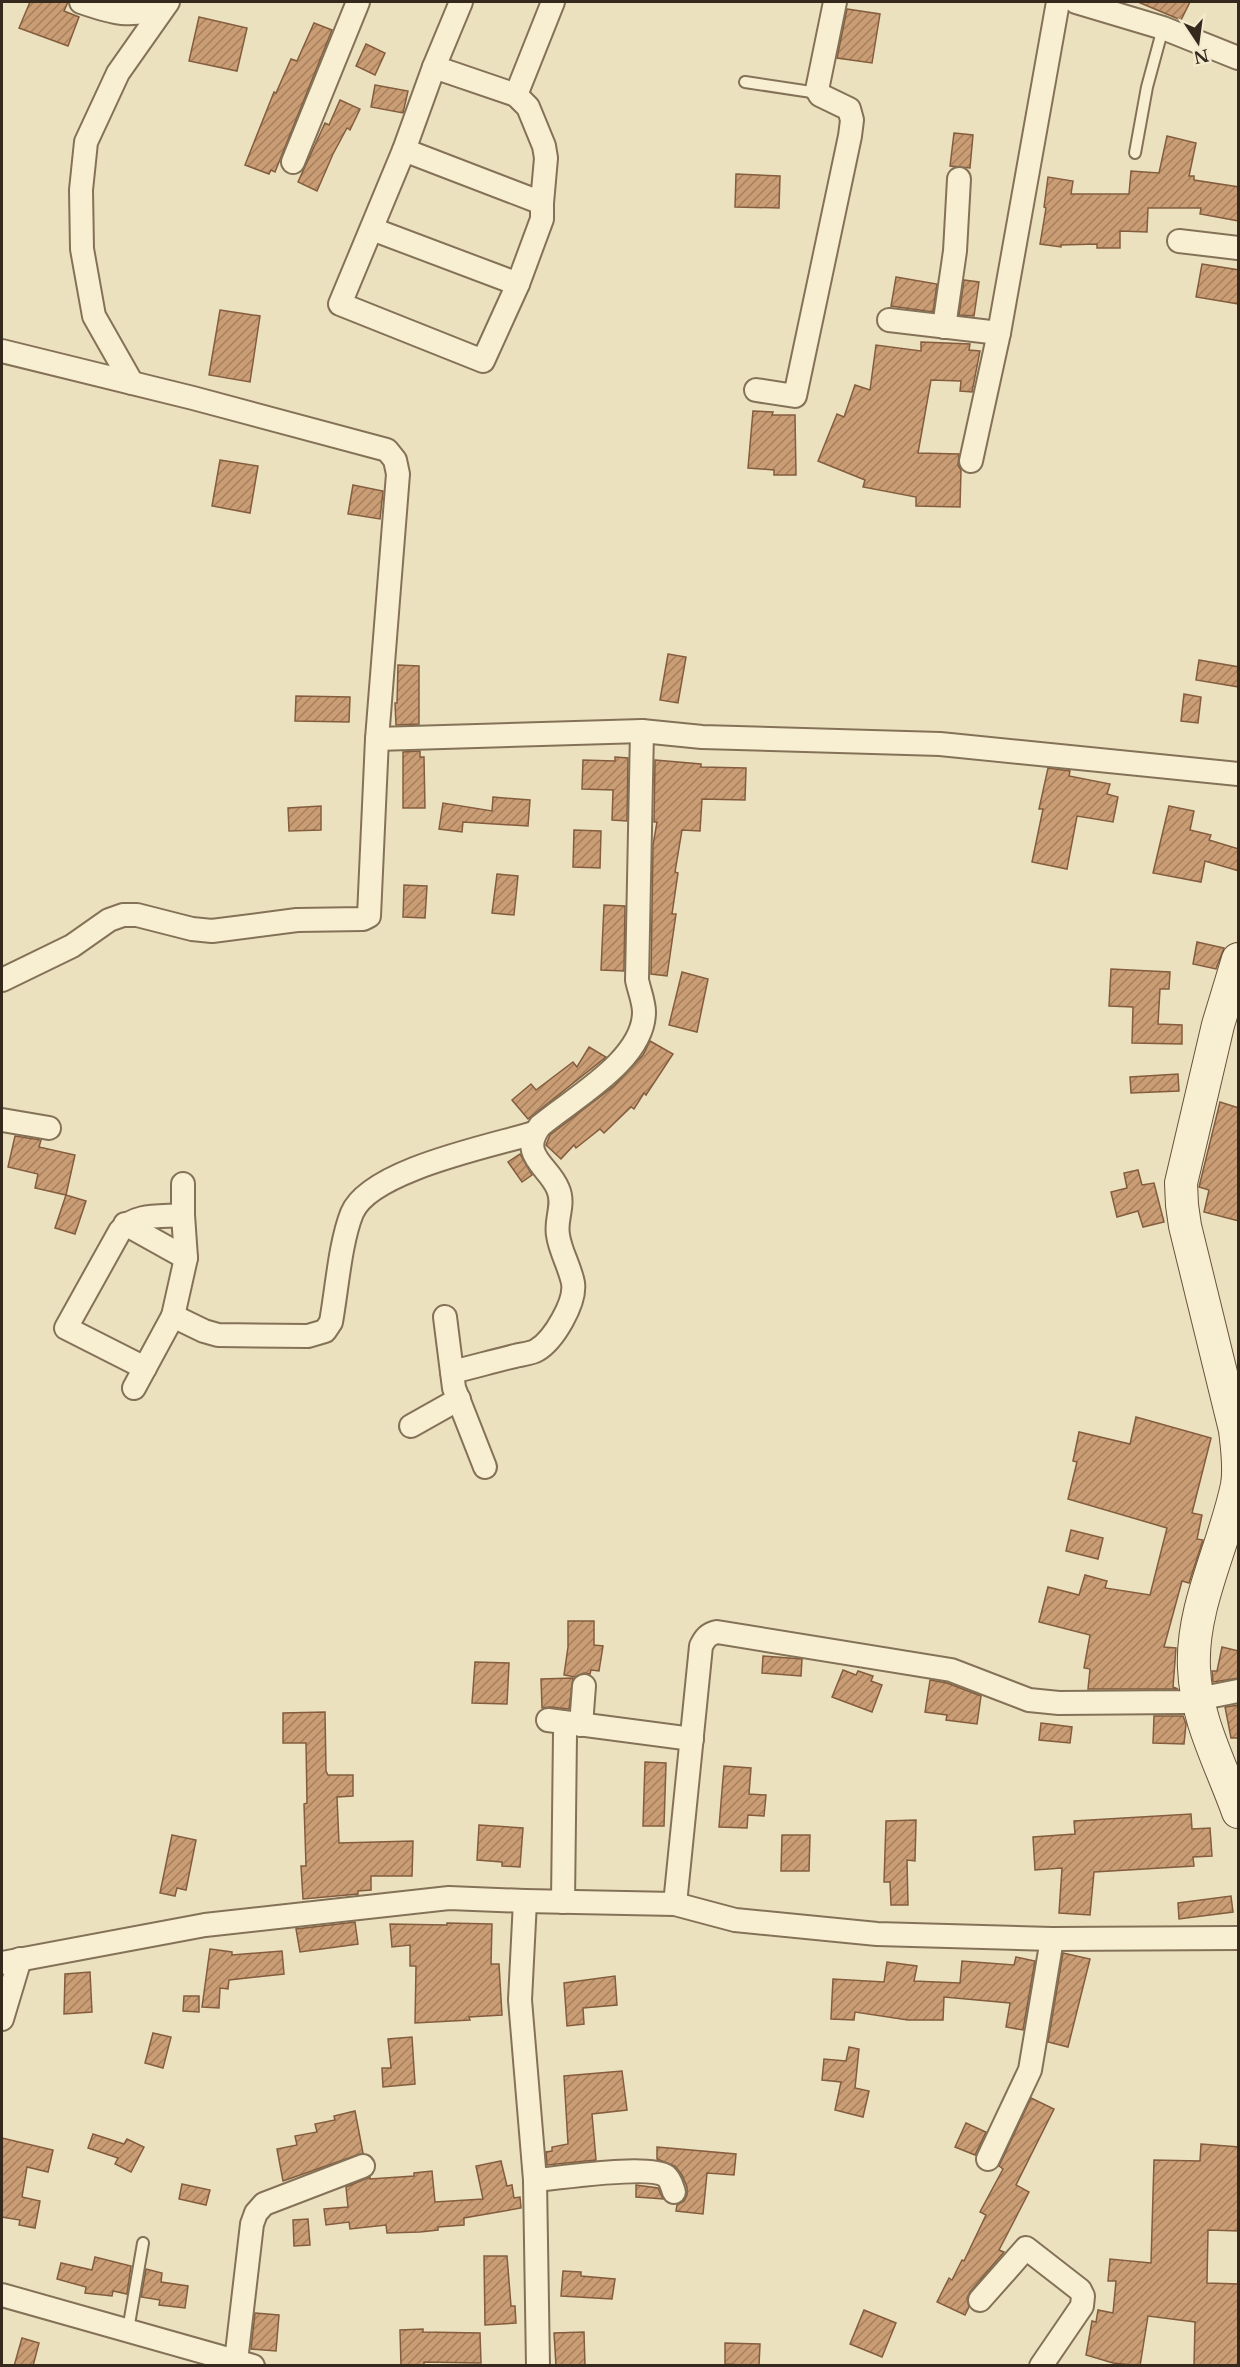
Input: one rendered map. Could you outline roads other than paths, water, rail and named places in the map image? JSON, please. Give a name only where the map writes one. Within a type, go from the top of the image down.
[{"type":"main road","points":[[1239,959],[1228,1027],[1181,1184],[1182,1205],[1235,1430],[1238,1460],[1237,1484],[1204,1599],[1195,1644],[1194,1668],[1204,1726],[1239,1812]]},
{"type":"street","points":[[81,2],[119,13],[144,14],[166,4]]},
{"type":"street","points":[[293,162],[358,2]]},
{"type":"street","points":[[434,67],[516,95],[528,107],[544,146],[546,158],[542,219],[518,284],[483,361],[340,304],[404,150],[434,67],[461,2]]},
{"type":"street","points":[[516,95],[553,2]]},
{"type":"street","points":[[756,390],[795,396],[848,147],[852,120],[849,109],[818,93],[817,86],[835,2]]},
{"type":"street","points":[[971,461],[999,333],[1059,2]]},
{"type":"street","points":[[1076,2],[1163,28],[1239,58]]},
{"type":"street","points":[[132,383],[94,316],[82,249],[81,190],[86,142],[118,73],[166,4]]},
{"type":"street","points":[[404,150],[542,203]]},
{"type":"street","points":[[944,327],[955,251],[959,179]]},
{"type":"street","points":[[372,229],[518,284]]},
{"type":"street","points":[[1179,241],[1239,248]]},
{"type":"street","points":[[889,320],[999,333]]},
{"type":"street","points":[[2,351],[387,450],[395,460],[398,474],[377,739],[369,915],[366,918],[297,920],[212,931],[192,929],[137,915],[123,915],[109,920],[72,946],[2,980]]},
{"type":"street","points":[[377,739],[642,730],[702,737],[940,744],[1239,774]]},
{"type":"street","points":[[173,1316],[218,1335],[308,1336],[325,1331],[331,1322],[352,1212],[363,1198],[391,1177],[534,1133],[552,1115],[622,1062],[638,1038],[644,1012],[637,980],[642,730]]},
{"type":"street","points":[[2,1120],[49,1128]]},
{"type":"street","points":[[452,1372],[537,1350],[551,1336],[573,1299],[573,1284],[558,1235],[561,1197],[557,1186],[539,1165],[534,1155],[532,1143],[534,1133]]},
{"type":"street","points":[[134,1388],[173,1316],[186,1258],[183,1184]]},
{"type":"street","points":[[145,1368],[66,1328],[125,1224],[138,1218],[183,1215]]},
{"type":"street","points":[[125,1224],[186,1258]]},
{"type":"street","points":[[445,1317],[454,1388],[485,1467]]},
{"type":"street","points":[[411,1426],[459,1399]]},
{"type":"street","points":[[675,1904],[701,1646],[707,1636],[717,1632],[951,1670],[1029,1701],[1160,1702],[1198,1700],[1239,1690]]},
{"type":"street","points":[[563,1902],[573,1729],[584,1686]]},
{"type":"street","points":[[548,1720],[573,1729],[692,1739]]},
{"type":"street","points":[[2,2019],[11,1961],[205,1925],[449,1898],[675,1904],[735,1920],[877,1934],[1052,1939],[1239,1938]]},
{"type":"street","points":[[525,1901],[520,2000],[535,2180],[538,2366]]},
{"type":"street","points":[[988,2159],[1030,2070],[1052,1939]]},
{"type":"street","points":[[2,2295],[244,2363],[252,2224],[256,2213],[264,2204],[363,2166]]},
{"type":"street","points":[[535,2180],[629,2171],[655,2172],[665,2175],[674,2192]]},
{"type":"street","points":[[980,2300],[1026,2248],[1080,2290],[1083,2296],[1082,2306],[1041,2366]]},
{"type":"lane","points":[[1135,153],[1147,87],[1163,28]]},
{"type":"lane","points":[[745,82],[818,93]]},
{"type":"lane","points":[[128,2330],[142,2243]]}]
